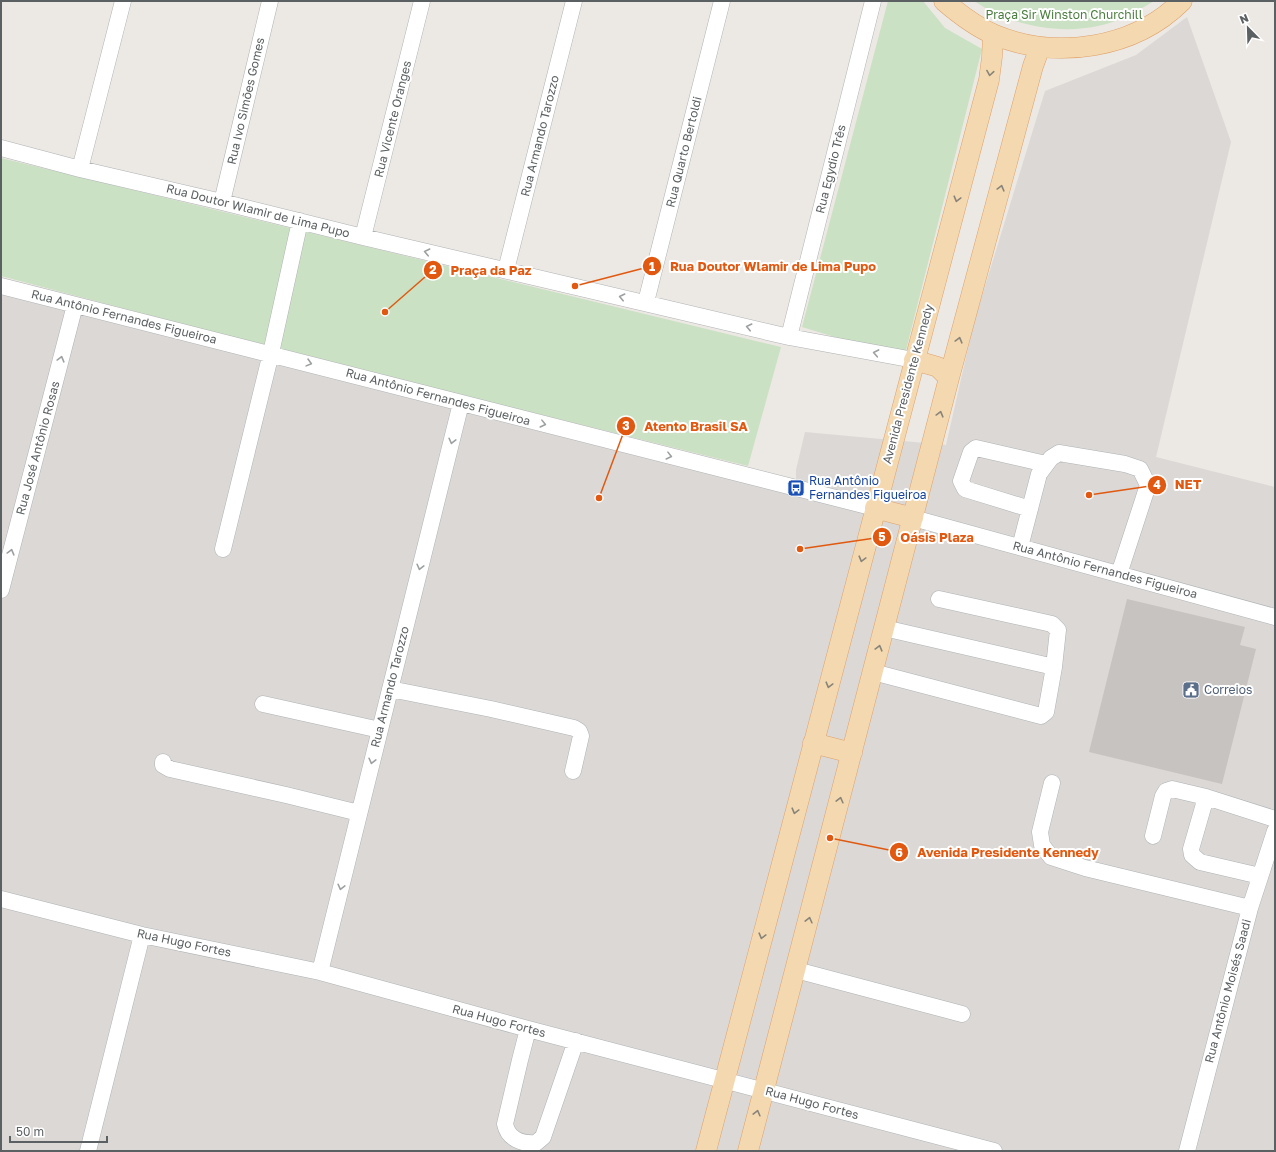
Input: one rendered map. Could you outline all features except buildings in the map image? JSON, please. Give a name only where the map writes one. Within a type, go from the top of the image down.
[{"type":"main road","points":[[944,1],[962,17],[993,34],[1016,43],[1040,48],[1076,48],[1111,42],[1144,29],[1174,9],[1182,1]]},
{"type":"main road","name":"Avenida Presidente Kennedy","points":[[706,1151],[989,80],[993,34]]},
{"type":"main road","points":[[748,1151],[949,378],[1033,66],[1040,48]]},
{"type":"main road","points":[[914,360],[938,367],[949,378]]},
{"type":"main road","points":[[875,508],[913,518]]},
{"type":"main road","points":[[813,743],[852,753]]},
{"type":"street","points":[[80,169],[123,1]]},
{"type":"street","name":"Rua Ivo Simões Gomes","points":[[222,202],[270,1]]},
{"type":"street","name":"Rua Vicente Oranges","points":[[364,237],[422,1]]},
{"type":"street","name":"Rua Armando Tarozzo","points":[[506,270],[574,1]]},
{"type":"street","name":"Rua Quarto Bertoldi","points":[[646,302],[722,1]]},
{"type":"street","name":"Rua Egydio Três","points":[[789,337],[874,1]]},
{"type":"street","name":"Rua Doutor Wlamir de Lima Pupo","points":[[1,148],[80,169],[300,222],[646,302],[789,337],[914,360]]},
{"type":"street","points":[[223,549],[272,353],[300,222]]},
{"type":"street","name":"Rua Antônio Fernandes Figueiroa","points":[[1,286],[272,353],[461,403],[875,508]]},
{"type":"street","name":"Rua José Antônio Rosas","points":[[1,590],[75,305]]},
{"type":"street","name":"Rua Armando Tarozzo","points":[[320,972],[461,403]]},
{"type":"street","points":[[1030,509],[965,489],[961,482],[970,452],[976,448],[1046,464]]},
{"type":"street","points":[[1020,547],[1039,474],[1051,458],[1059,453],[1125,464],[1140,469],[1148,485],[1119,574]]},
{"type":"street","name":"Rua Antônio Fernandes Figueiroa","points":[[913,518],[1275,617]]},
{"type":"street","points":[[873,672],[1041,716],[1046,712],[1054,667],[1058,630],[1052,624],[939,599]]},
{"type":"street","points":[[884,628],[1054,667]]},
{"type":"street","points":[[390,689],[491,709],[574,728],[579,731],[581,736],[573,771]]},
{"type":"street","points":[[263,704],[380,730]]},
{"type":"street","points":[[163,762],[163,765],[166,768],[359,813]]},
{"type":"street","points":[[1052,782],[1040,832],[1042,845],[1051,857],[1085,868],[1250,908]]},
{"type":"street","points":[[1153,836],[1166,791],[1172,789],[1206,797],[1275,818]]},
{"type":"street","points":[[1206,797],[1191,849],[1192,855],[1200,862],[1260,876]]},
{"type":"street","name":"Rua Antônio Moisés Saadi","points":[[1187,1151],[1250,908],[1275,832]]},
{"type":"street","name":"Rua Hugo Fortes","points":[[1,899],[142,935],[320,972],[528,1029],[763,1090],[942,1145],[994,1151]]},
{"type":"street","points":[[88,1151],[142,935]]},
{"type":"street","points":[[796,970],[962,1014]]},
{"type":"street","points":[[528,1029],[505,1124],[506,1132],[514,1139],[529,1144],[536,1143],[543,1137],[576,1041]]},
{"type":"shaded area","points":[[1187,17],[1231,142],[1156,457],[1275,487],[1275,1151],[1,1151],[1,286],[796,488],[796,470],[805,432],[946,445],[974,322],[1045,91],[1136,55]]},
{"type":"green space","points":[[888,1],[923,1],[945,28],[982,49],[904,358],[802,327]]},
{"type":"green space","name":"Praça Sir Winston Churchill","points":[[974,1],[1154,1],[1112,22],[1081,29],[1064,29],[1048,28],[1016,21],[994,13]]},
{"type":"green space","points":[[1,158],[781,347],[748,466],[273,348],[1,276]]},
{"type":"place","name":"Rua Doutor Wlamir de Lima Pupo","points":[[575,286]]},
{"type":"place","name":"Praça da Paz","points":[[385,312]]},
{"type":"place","name":"Rua Antônio Fernandes Figueiroa","points":[[796,488]]},
{"type":"place","name":"NET","points":[[1089,495]]},
{"type":"place","name":"Atento Brasil SA","points":[[599,498]]},
{"type":"place","name":"Oásis Plaza","points":[[800,549]]},
{"type":"place","name":"Correios","points":[[1191,690]]},
{"type":"place","name":"Avenida Presidente Kennedy","points":[[830,838]]}]
